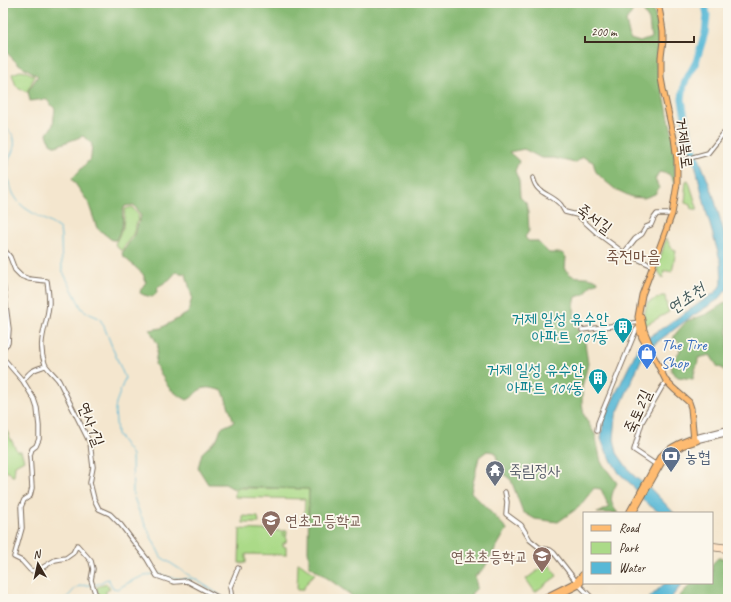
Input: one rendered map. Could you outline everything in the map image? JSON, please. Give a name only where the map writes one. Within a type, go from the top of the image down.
[{"type":"main road","name":"거제북로","points":[[641,324],[638,315],[642,294],[672,214],[677,184],[674,138],[661,78],[663,30],[658,3]]},
{"type":"main road","points":[[630,512],[650,480],[662,455],[681,442],[696,439],[693,404],[667,381],[641,324]]},
{"type":"main road","points":[[633,512],[637,502]]},
{"type":"main road","points":[[713,545],[728,547]]},
{"type":"main road","points":[[713,548],[728,550]]},
{"type":"main road","points":[[577,583],[583,574]]},
{"type":"main road","points":[[551,599],[583,579]]},
{"type":"main road","points":[[542,599],[564,588],[577,583],[583,583]]},
{"type":"street","points":[[676,160],[707,154],[724,134],[728,133]]},
{"type":"street","name":"죽서길","points":[[533,178],[535,184],[540,190],[561,204],[565,212],[577,216],[600,236],[624,253],[653,266]]},
{"type":"street","points":[[624,253],[635,239],[642,234],[646,226],[651,224],[657,214],[672,214]]},
{"type":"street","points":[[3,248],[10,257],[15,270],[21,276],[29,279],[47,281],[49,303],[41,346],[45,366],[33,370],[23,381]]},
{"type":"street","points":[[3,283],[9,329],[8,343],[4,347],[3,358],[23,381],[34,399],[37,408],[39,426],[39,439],[30,455],[32,488],[30,496],[24,500],[21,507],[22,528],[14,557],[22,561],[30,570],[34,571],[54,560],[66,558],[73,553],[77,545],[91,561],[93,568],[91,580],[95,593],[99,597],[106,599]]},
{"type":"street","points":[[582,329],[641,324]]},
{"type":"street","points":[[597,431],[598,423],[603,410],[636,330],[641,324]]},
{"type":"street","name":"연사1길","points":[[45,366],[59,381],[90,443],[93,467],[90,483],[94,499],[99,509],[110,514],[122,525],[147,559],[157,576],[174,582],[187,581],[221,599]]},
{"type":"street","name":"죽토2길","points":[[657,466],[634,450],[642,422],[667,381]]},
{"type":"street","points":[[696,439],[728,429]]},
{"type":"street","points":[[696,439],[728,433]]},
{"type":"street","points":[[505,492],[507,502],[506,514],[521,525],[530,540],[540,548],[550,550],[554,553],[577,583],[593,599]]},
{"type":"street","points":[[232,599],[230,587],[238,568]]},
{"type":"street","points":[[283,599],[304,599]]},
{"type":"green space","points":[[3,3],[632,3],[632,12],[626,21],[630,39],[640,42],[651,38],[649,20],[638,3],[652,3],[657,24],[658,42],[656,62],[674,141],[675,184],[669,174],[659,172],[655,179],[659,188],[655,194],[644,198],[632,197],[615,189],[596,172],[593,162],[583,157],[575,163],[554,158],[541,158],[524,149],[509,152],[519,161],[515,171],[519,181],[520,197],[526,203],[528,213],[529,231],[525,237],[528,241],[537,241],[549,253],[562,253],[566,257],[565,270],[571,275],[577,277],[587,277],[598,281],[597,283],[591,285],[585,294],[576,297],[574,306],[575,325],[585,343],[588,364],[582,387],[584,415],[595,434],[601,462],[617,483],[613,491],[612,502],[617,512],[599,512],[609,507],[601,489],[594,488],[579,507],[558,522],[535,519],[523,512],[511,480],[501,472],[495,452],[487,451],[479,457],[471,492],[507,529],[483,570],[475,576],[477,588],[471,594],[472,599],[353,599],[351,595],[309,565],[309,489],[239,487],[234,489],[225,484],[208,484],[198,468],[202,453],[217,439],[221,428],[234,422],[223,391],[204,388],[187,400],[169,388],[155,364],[158,345],[150,330],[161,328],[188,313],[192,297],[186,274],[176,272],[170,279],[158,287],[156,294],[152,297],[140,293],[146,282],[143,274],[123,256],[122,253],[134,235],[141,216],[134,205],[125,206],[123,210],[122,227],[116,240],[112,240],[97,228],[88,202],[72,179],[91,158],[92,144],[83,136],[56,146],[50,143],[47,134],[53,125],[55,109],[46,99],[30,101],[28,91],[38,76],[17,63],[9,55],[3,43]]},
{"type":"green space","points":[[23,70],[35,76],[27,92],[16,86],[12,74]]},
{"type":"green space","points":[[688,180],[698,210],[692,209],[691,205],[685,203],[686,181]]},
{"type":"green space","points":[[132,207],[139,216],[133,234],[121,251],[115,244],[123,228],[125,209]]},
{"type":"green space","points":[[666,238],[671,247],[676,251],[672,272],[664,271],[663,278],[657,270]]},
{"type":"green space","points":[[665,296],[669,312],[644,326],[644,316],[647,303]]},
{"type":"green space","points":[[728,301],[728,375],[722,368],[718,367],[710,355],[698,358],[693,379],[678,377],[671,371],[674,360],[680,351],[679,342],[674,339],[674,336],[687,321],[707,314]]},
{"type":"green space","points":[[3,424],[17,451],[21,451],[24,460],[15,465],[14,476],[12,476],[9,471],[3,471]]},
{"type":"green space","points":[[239,488],[309,489],[307,522],[304,519],[305,499],[235,497],[235,490]]},
{"type":"green space","points":[[243,516],[258,517],[259,523],[243,523]]},
{"type":"green space","points":[[240,529],[287,530],[286,542],[283,543],[283,546],[286,547],[286,555],[246,554],[246,563],[239,563]]},
{"type":"green space","points":[[718,558],[728,559],[728,599],[677,599],[691,584],[713,584],[713,563]]},
{"type":"green space","points":[[298,563],[315,574],[302,590],[297,590]]},
{"type":"green space","points":[[548,563],[557,576],[535,592],[526,579]]},
{"type":"green space","points":[[106,584],[110,588],[106,591],[106,597],[99,594],[96,590],[96,588]]},
{"type":"water","points":[[697,153],[713,194],[728,247],[728,288],[719,299],[688,319],[645,351],[616,416],[614,439],[617,453],[635,477],[652,490],[673,512],[659,512],[645,502],[633,486],[619,473],[607,453],[601,439],[604,418],[638,348],[649,337],[716,292],[722,283],[721,263],[707,214],[693,155]]},
{"type":"water","points":[[664,584],[682,584],[670,599],[648,599]]},
{"type":"waterway","name":"연초천","points":[[697,162],[686,124],[682,99],[684,84],[696,62],[705,33],[707,16],[705,3]]},
{"type":"waterway","points":[[3,82],[5,86],[3,110]]},
{"type":"waterway","points":[[3,121],[7,129],[13,135],[14,141],[14,147],[7,168],[9,185],[14,196],[25,208],[60,229],[62,270],[82,309],[99,318],[103,324],[125,378],[116,403],[115,410],[117,434],[132,455],[133,495],[140,514],[161,557],[226,599]]},
{"type":"waterway","points":[[158,573],[170,578],[192,579]]},
{"type":"waterway","points":[[94,585],[108,579],[113,588],[118,589],[143,576],[153,574]]},
{"type":"waterway","points":[[64,599],[78,587],[82,585],[91,585]]},
{"type":"place","name":"거제 일성 유수안 아파트 101동","points":[[623,344]]},
{"type":"place","name":"The Tire Shop","points":[[647,370]]},
{"type":"place","name":"거제 일성 유수안 아파트 104동","points":[[598,395]]},
{"type":"place","name":"농협","points":[[671,473]]},
{"type":"place","name":"죽림정사","points":[[495,487]]},
{"type":"place","name":"연초고등학교","points":[[271,537]]},
{"type":"place","name":"연초초등학교","points":[[542,573]]},
{"type":"district","name":"죽전마을","points":[[633,256]]}]
